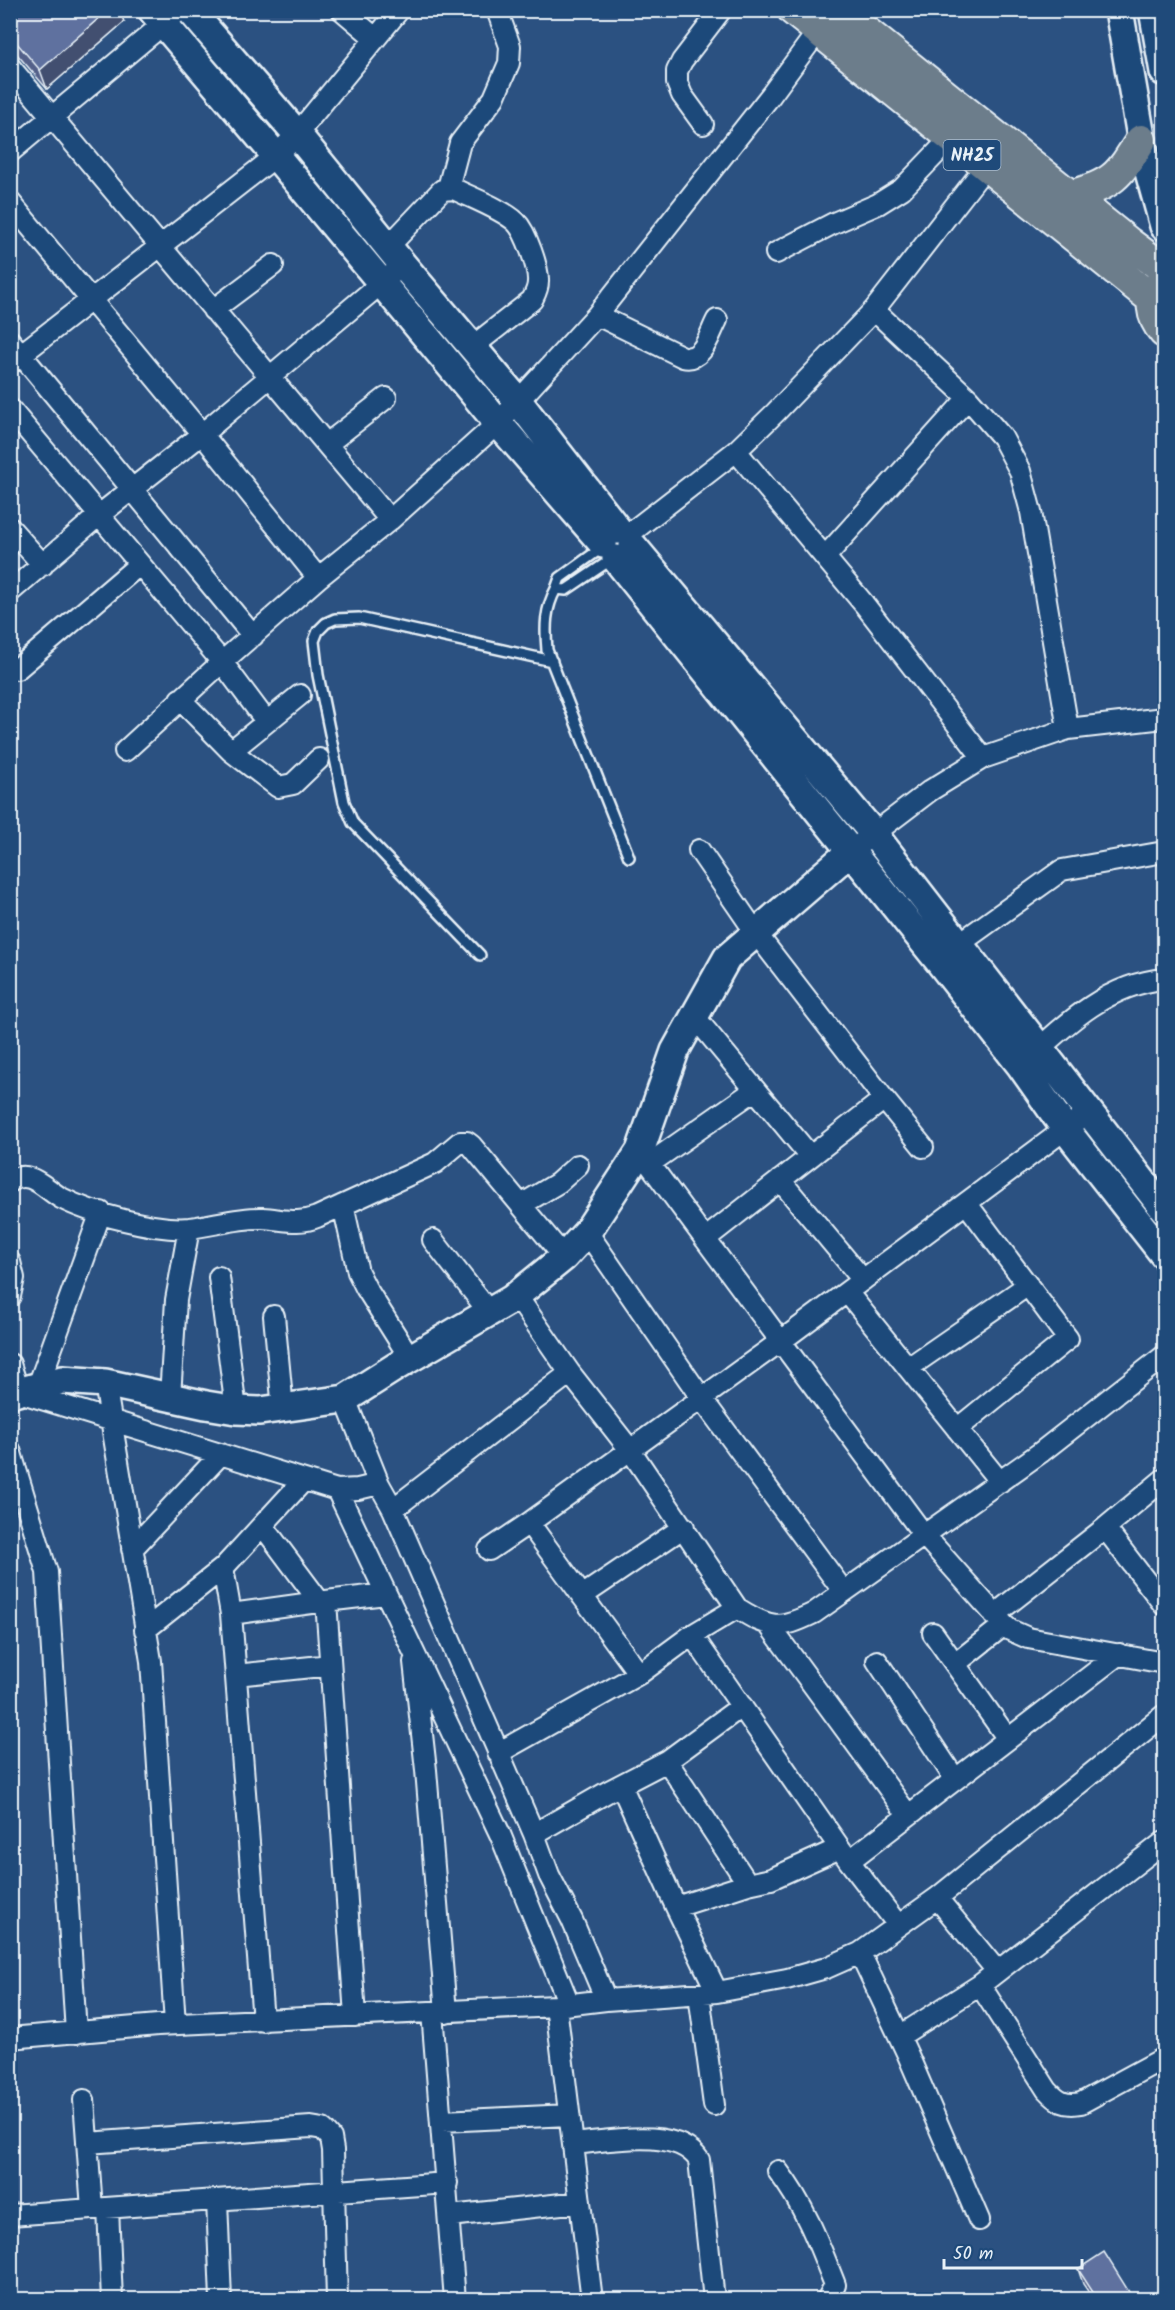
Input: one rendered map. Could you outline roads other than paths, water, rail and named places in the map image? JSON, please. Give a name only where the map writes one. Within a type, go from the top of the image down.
[{"type":"main road","name":"NH25","points":[[793,10],[986,166],[1158,289],[1152,312],[1157,324],[1164,332]]},
{"type":"main road","name":"NH25","points":[[839,10],[1164,269]]},
{"type":"main road","points":[[1070,196],[1096,189],[1112,180],[1123,169],[1141,140]]},
{"type":"street","points":[[190,10],[297,134],[518,401],[616,546],[1020,1066],[1066,1130],[1164,1256]]},
{"type":"street","points":[[342,10],[375,38]]},
{"type":"street","points":[[253,636],[14,353],[91,300],[276,156],[297,134],[399,10]]},
{"type":"street","points":[[448,188],[460,143],[494,98],[509,63],[510,46],[497,10]]},
{"type":"street","points":[[703,124],[682,95],[677,83],[677,71],[681,61],[721,10]]},
{"type":"street","points":[[1119,10],[1141,140],[1164,226]]},
{"type":"street","points":[[1153,10],[1164,72]]},
{"type":"street","points":[[10,153],[54,118],[165,15],[276,156],[498,423],[616,546],[873,833],[1160,1203],[1133,1215]]},
{"type":"street","points":[[125,751],[222,662],[318,578],[390,520],[498,423],[597,315],[771,96],[818,31]]},
{"type":"street","points":[[10,68],[390,520]]},
{"type":"street","points":[[776,253],[834,223],[878,204],[902,189],[951,138]]},
{"type":"street","points":[[616,546],[736,451],[874,310],[986,166]]},
{"type":"street","points":[[10,592],[98,516],[202,435],[381,284],[396,256],[442,190],[448,188],[454,189],[517,223],[537,269],[539,281],[532,300],[472,347]]},
{"type":"street","points":[[10,202],[318,578]]},
{"type":"street","points":[[213,310],[273,265]]},
{"type":"street","points":[[874,310],[968,398],[1002,437],[1020,471],[1031,512],[1068,729]]},
{"type":"street","points":[[597,315],[690,359],[696,357],[702,350],[717,320]]},
{"type":"street","points":[[327,444],[386,398]]},
{"type":"street","points":[[825,557],[968,398]]},
{"type":"street","points":[[10,409],[222,662],[266,721]]},
{"type":"street","points":[[736,451],[864,604],[983,758]]},
{"type":"street","points":[[10,528],[43,565]]},
{"type":"street","points":[[17,669],[140,564]]},
{"type":"street","points":[[231,751],[300,695]]},
{"type":"street","points":[[180,699],[231,751],[278,787],[293,784],[320,759]]},
{"type":"street","points":[[645,1157],[675,1051],[727,958],[851,851],[931,790],[983,758],[1068,729],[1164,718]]},
{"type":"street","points":[[699,850],[756,933],[923,1147]]},
{"type":"street","points":[[938,960],[1062,870],[1164,852]]},
{"type":"street","points":[[1020,1066],[1083,1010],[1108,995],[1130,986],[1164,979]]},
{"type":"street","points":[[694,1016],[810,1156]]},
{"type":"street","points":[[22,1390],[62,1380],[105,1383],[236,1410],[260,1411],[345,1399],[516,1295],[564,1257],[587,1232],[645,1157],[755,1090]]},
{"type":"street","points":[[705,1239],[884,1099]]},
{"type":"street","points":[[489,1550],[631,1451],[968,1204],[1088,1112]]},
{"type":"street","points":[[10,1182],[24,1176],[31,1177],[50,1192],[68,1201],[155,1228],[189,1228],[261,1218],[300,1222],[308,1221],[435,1163],[460,1142],[466,1142],[471,1145],[564,1257]]},
{"type":"street","points":[[645,1157],[924,1535],[999,1620],[1010,1630],[1028,1638],[1164,1663]]},
{"type":"street","points":[[521,1205],[558,1183],[578,1165]]},
{"type":"street","points":[[780,1180],[855,1286],[908,1368],[1000,1482]]},
{"type":"street","points":[[957,1429],[1068,1339],[968,1204]]},
{"type":"street","points":[[344,1205],[358,1272],[410,1359]]},
{"type":"street","points":[[22,1390],[100,1212]]},
{"type":"street","points":[[170,1397],[176,1300],[189,1228]]},
{"type":"street","points":[[587,1232],[702,1399],[844,1592]]},
{"type":"street","points":[[433,1240],[489,1312]]},
{"type":"street","points":[[10,1262],[14,1278],[10,1296]]},
{"type":"street","points":[[219,1277],[236,1410]]},
{"type":"street","points":[[908,1368],[1028,1285]]},
{"type":"street","points":[[516,1295],[570,1373],[631,1451],[737,1608],[769,1625],[790,1625],[814,1613],[1040,1453],[1164,1356]]},
{"type":"street","points":[[274,1316],[284,1409]]},
{"type":"street","points":[[10,1364],[22,1390],[111,1421],[337,1490],[358,1489],[378,1484]]},
{"type":"street","points":[[393,1509],[570,1373]]},
{"type":"street","points":[[105,1383],[151,1661],[175,2025]]},
{"type":"street","points":[[345,1399],[378,1484],[393,1509],[534,1834],[549,1875],[572,1920],[606,2000]]},
{"type":"street","points":[[10,1450],[47,1572],[76,2033]]},
{"type":"street","points":[[132,1549],[221,1454]]},
{"type":"street","points":[[955,1664],[999,1620],[1164,1479]]},
{"type":"street","points":[[145,1630],[223,1568],[304,1480]]},
{"type":"street","points":[[337,1490],[500,1834],[562,2005],[569,2115],[592,2300]]},
{"type":"street","points":[[529,1523],[639,1674]]},
{"type":"street","points":[[263,1526],[322,1601],[330,1665],[355,2016]]},
{"type":"street","points":[[582,1596],[684,1527]]},
{"type":"street","points":[[1106,1528],[1164,1605]]},
{"type":"street","points":[[223,1568],[231,1614],[263,2020]]},
{"type":"street","points":[[231,1614],[386,1594]]},
{"type":"street","points":[[498,1753],[639,1674],[692,1635],[737,1608]]},
{"type":"street","points":[[769,1625],[908,1815]]},
{"type":"street","points":[[933,1633],[1008,1739]]},
{"type":"street","points":[[692,1635],[844,1855],[898,1925]]},
{"type":"street","points":[[412,1649],[426,1770],[439,2012],[441,2121],[455,2300]]},
{"type":"street","points":[[676,1907],[844,1855],[908,1815],[1119,1654]]},
{"type":"street","points":[[877,1661],[955,1779]]},
{"type":"street","points":[[236,1675],[330,1665]]},
{"type":"street","points":[[534,1834],[667,1761],[742,1706]]},
{"type":"street","points":[[10,2038],[175,2025],[562,2005],[708,1993],[787,1979],[826,1968],[860,1953],[937,1898],[1164,1715]]},
{"type":"street","points":[[667,1761],[748,1884]]},
{"type":"street","points":[[621,1785],[676,1907],[708,1993],[714,2105]]},
{"type":"street","points":[[900,2036],[980,1986],[1164,1842]]},
{"type":"street","points":[[937,1898],[997,1971]]},
{"type":"street","points":[[860,1953],[900,2036],[979,2220]]},
{"type":"street","points":[[980,1986],[1047,2090],[1058,2101],[1069,2105],[1081,2103],[1164,2058]]},
{"type":"street","points":[[84,2100],[87,2143],[100,2209],[112,2300]]},
{"type":"street","points":[[441,2121],[569,2115]]},
{"type":"street","points":[[87,2143],[310,2127],[323,2128],[331,2138],[333,2150],[337,2300]]},
{"type":"street","points":[[573,2144],[657,2139],[675,2141],[693,2150],[699,2160],[714,2300]]},
{"type":"street","points":[[778,2171],[792,2189],[810,2221],[835,2285],[827,2300]]},
{"type":"street","points":[[10,2215],[447,2183]]},
{"type":"street","points":[[217,2200],[221,2300]]},
{"type":"street","points":[[450,2216],[580,2202]]},
{"type":"lane","points":[[556,589],[566,590],[616,546]]},
{"type":"lane","points":[[616,546],[560,578],[546,616],[547,650],[629,857]]},
{"type":"lane","points":[[480,955],[353,824],[344,802],[318,675],[314,641],[318,631],[326,623],[335,619],[359,618],[552,661]]}]
